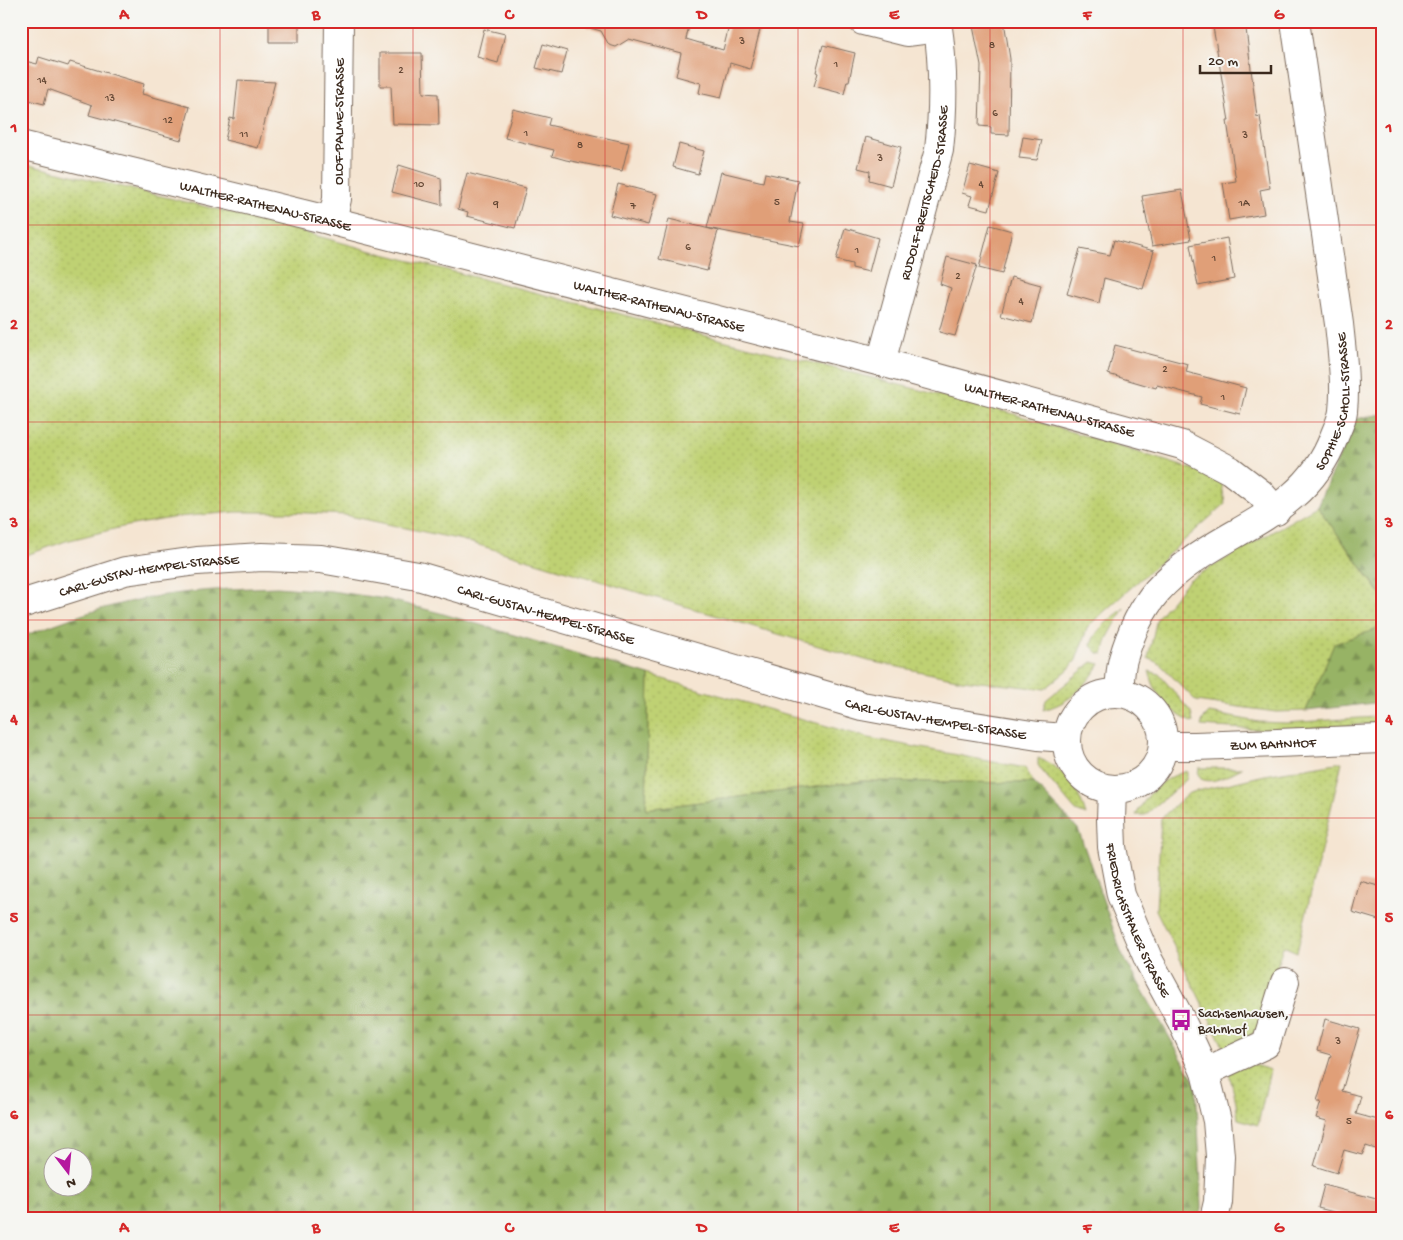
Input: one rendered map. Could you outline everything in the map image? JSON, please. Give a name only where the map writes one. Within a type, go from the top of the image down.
[{"type":"street","name":"OLOF-PALME-STRASSE","points":[[332,221],[337,200],[339,21]]},
{"type":"street","points":[[863,21],[907,32],[938,25]]},
{"type":"street","name":"SOPHIE-SCHOLL-STRASSE","points":[[1119,693],[1123,660],[1137,622],[1157,592],[1187,564],[1276,511],[1305,484],[1321,466],[1330,449],[1343,413],[1343,366],[1339,324],[1295,21]]},
{"type":"street","name":"RUDOLF-BREITSCHEID-STRASSE","points":[[881,362],[939,150],[943,71],[938,25]]},
{"type":"street","name":"WALTHER-RATHENAU-STRASSE","points":[[21,145],[332,221],[881,362],[1182,445],[1230,470],[1260,493],[1276,511]]},
{"type":"street","name":"CARL-GUSTAV-HEMPEL-STRASSE","points":[[21,604],[125,571],[197,561],[262,557],[321,559],[418,576],[862,706],[1038,736],[1067,738]]},
{"type":"street","points":[[1119,693],[1143,701],[1152,710],[1159,721],[1163,733],[1163,746],[1160,760],[1152,772],[1140,782],[1127,788],[1112,789],[1098,786],[1085,778],[1075,767],[1069,753],[1067,738],[1070,723],[1078,710],[1090,700],[1104,694],[1119,693]]},
{"type":"street","name":"ZUM BAHNHOF","points":[[1163,746],[1382,739]]},
{"type":"street","name":"FRIEDRICHSTHALER STRASSE","points":[[1112,789],[1112,847],[1121,895],[1149,961],[1181,1020],[1205,1072],[1217,1121],[1220,1156],[1218,1202],[1214,1219]]},
{"type":"street","points":[[1205,1072],[1266,1044],[1285,982]]},
{"type":"green space","points":[[21,163],[241,215],[372,251],[1014,414],[1221,478],[1225,504],[1088,626],[1076,660],[1069,669],[1045,689],[962,680],[869,661],[462,540],[345,515],[235,512],[177,517],[122,527],[66,541],[21,557]]},
{"type":"green space","points":[[1382,414],[1382,595],[1317,506],[1356,419]]},
{"type":"green space","points":[[1317,506],[1382,596],[1382,627],[1334,645],[1306,711],[1276,712],[1196,701],[1160,664],[1148,658],[1157,618],[1189,580]]},
{"type":"green space","points":[[277,587],[331,591],[386,599],[440,613],[649,675],[646,809],[862,781],[1034,783],[1078,829],[1122,954],[1196,1084],[1202,1208],[1199,1219],[21,1219],[21,637],[80,615],[136,600],[216,590]]},
{"type":"green space","points":[[1124,608],[1107,639],[1103,654],[1098,653],[1091,646],[1096,634],[1104,624]]},
{"type":"green space","points":[[1382,627],[1382,702],[1306,711],[1334,644]]},
{"type":"green space","points":[[1092,662],[1100,664],[1076,693],[1061,703],[1043,710],[1046,700]]},
{"type":"green space","points":[[1149,671],[1159,674],[1191,712],[1193,723],[1164,703],[1152,681]]},
{"type":"green space","points":[[649,675],[869,738],[1025,768],[1034,783],[862,781],[646,809]]},
{"type":"green space","points":[[1209,713],[1259,722],[1286,723],[1374,717],[1382,714],[1382,723],[1276,731],[1201,726],[1203,719]]},
{"type":"green space","points":[[1038,758],[1056,768],[1069,780],[1079,796],[1086,815],[1076,811],[1042,771],[1038,765]]},
{"type":"green space","points":[[1342,762],[1297,952],[1283,946],[1259,1030],[1226,1052],[1156,910],[1161,818],[1189,793],[1265,775]]},
{"type":"green space","points":[[1199,768],[1242,768],[1211,781],[1201,779],[1198,774]]},
{"type":"green space","points":[[1187,771],[1187,779],[1145,815],[1136,815],[1146,799],[1157,787],[1170,778]]},
{"type":"green space","points":[[1245,1062],[1270,1070],[1258,1125],[1238,1119],[1228,1069]]},
{"type":"building","points":[[269,21],[299,21],[299,42],[269,42]]},
{"type":"building","points":[[588,21],[690,21],[686,39],[723,50],[730,22],[760,30],[750,69],[730,63],[721,98],[699,93],[701,83],[676,76],[681,53],[629,39],[616,47],[609,45],[601,31],[587,27]]},
{"type":"building","points":[[1004,21],[1010,59],[1009,135],[991,134],[991,127],[979,126],[981,66],[973,26]]},
{"type":"building","points":[[1212,21],[1245,21],[1257,117],[1260,116],[1270,188],[1260,190],[1264,214],[1229,220],[1223,183],[1236,181],[1227,121],[1229,121]]},
{"type":"building","points":[[484,29],[505,34],[498,63],[477,57]]},
{"type":"building","points":[[543,44],[567,51],[561,74],[536,68]]},
{"type":"building","points":[[823,45],[855,53],[844,94],[814,86]]},
{"type":"building","points":[[380,53],[422,53],[423,93],[438,94],[439,125],[393,124],[391,86],[380,86]]},
{"type":"building","points":[[39,57],[68,66],[70,62],[144,84],[142,94],[190,107],[181,140],[89,115],[92,105],[48,89],[44,104],[21,98],[21,60],[37,64]]},
{"type":"building","points":[[238,80],[275,82],[258,148],[225,140],[230,118],[234,119]]},
{"type":"building","points":[[513,109],[550,118],[548,125],[629,143],[622,171],[566,160],[552,156],[554,150],[505,138]]},
{"type":"building","points":[[866,137],[901,147],[891,186],[869,180],[870,171],[858,168]]},
{"type":"building","points":[[1023,137],[1042,140],[1037,160],[1019,158]]},
{"type":"building","points":[[679,144],[704,151],[698,174],[673,167]]},
{"type":"building","points":[[399,165],[441,178],[442,205],[392,192]]},
{"type":"building","points":[[970,165],[999,173],[989,210],[969,205],[972,196],[962,193]]},
{"type":"building","points":[[721,172],[763,182],[765,173],[798,180],[790,222],[804,224],[799,246],[707,228]]},
{"type":"building","points":[[467,173],[526,188],[515,228],[467,216],[468,212],[458,209]]},
{"type":"building","points":[[618,184],[657,194],[648,225],[610,215]]},
{"type":"building","points":[[1182,190],[1191,240],[1152,246],[1142,196]]},
{"type":"building","points":[[669,219],[718,231],[707,271],[659,259]]},
{"type":"building","points":[[990,225],[1012,231],[1002,274],[979,268]]},
{"type":"building","points":[[845,228],[878,238],[869,272],[852,268],[852,264],[836,260]]},
{"type":"building","points":[[1227,238],[1234,279],[1198,286],[1190,245]]},
{"type":"building","points":[[1114,240],[1154,251],[1143,289],[1104,278],[1099,303],[1067,294],[1080,249],[1110,255]]},
{"type":"building","points":[[947,257],[977,265],[955,336],[939,332],[951,288],[940,284]]},
{"type":"building","points":[[1011,277],[1041,285],[1032,323],[1001,315]]},
{"type":"building","points":[[1115,345],[1188,364],[1186,372],[1246,388],[1240,414],[1200,404],[1202,397],[1157,385],[1156,388],[1108,374]]},
{"type":"building","points":[[1360,881],[1382,887],[1382,921],[1352,912]]},
{"type":"building","points":[[1325,1019],[1360,1029],[1342,1091],[1361,1096],[1356,1114],[1382,1121],[1382,1151],[1366,1146],[1362,1155],[1344,1150],[1337,1173],[1314,1166],[1327,1121],[1316,1118],[1321,1102],[1317,1102],[1331,1055],[1317,1051]]},
{"type":"building","points":[[1324,1185],[1380,1200],[1375,1219],[1362,1219],[1318,1208]]},
{"type":"place","name":"Sachsenhausen, Bahnhof","points":[[1181,1020]]}]
